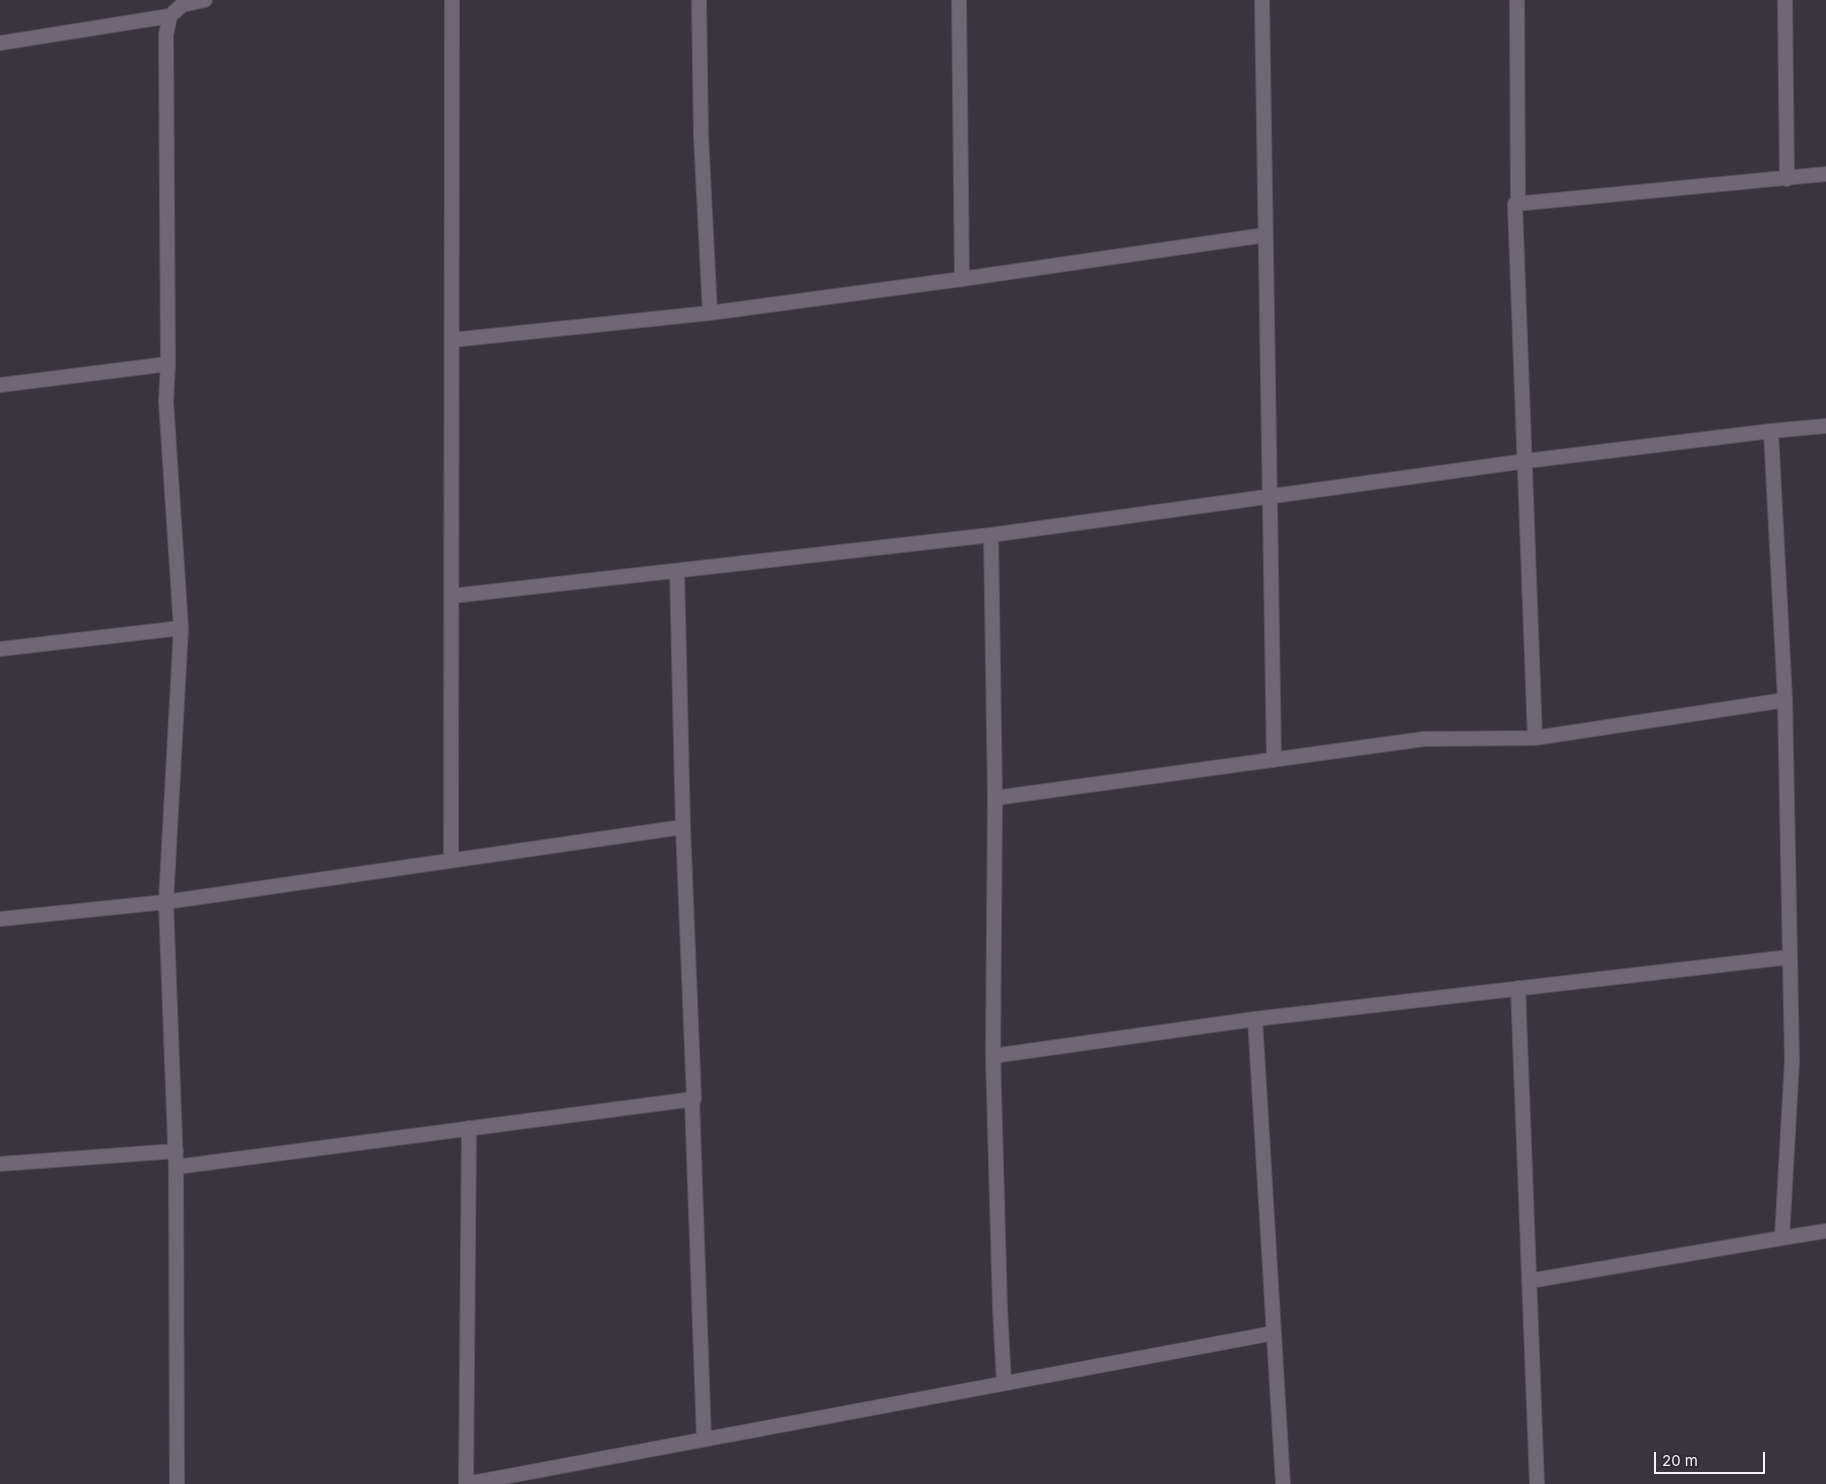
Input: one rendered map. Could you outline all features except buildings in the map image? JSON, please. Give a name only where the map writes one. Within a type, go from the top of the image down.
[{"type":"street","points":[[0,43],[170,16],[182,5],[205,0]]},
{"type":"street","points":[[451,860],[452,0]]},
{"type":"street","points":[[699,0],[701,135],[710,313]]},
{"type":"street","points":[[959,0],[962,279]]},
{"type":"street","points":[[1262,0],[1274,760]]},
{"type":"street","points":[[1517,0],[1518,204]]},
{"type":"street","points":[[1785,0],[1788,179]]},
{"type":"street","points":[[170,16],[166,35],[168,364],[166,402],[181,628],[166,902],[176,1151],[177,1484]]},
{"type":"street","points":[[1535,738],[1515,204],[1826,174]]},
{"type":"street","points":[[452,340],[710,313],[1266,235]]},
{"type":"street","points":[[0,385],[168,364]]},
{"type":"street","points":[[452,596],[991,535],[1526,461],[1826,426]]},
{"type":"street","points":[[1772,431],[1784,700],[1792,1061],[1782,1238]]},
{"type":"street","points":[[991,535],[995,798],[993,1056],[1004,1383]]},
{"type":"street","points":[[677,570],[683,827],[694,1100],[692,1099],[704,1439]]},
{"type":"street","points":[[0,649],[181,628]]},
{"type":"street","points":[[995,798],[1424,739],[1535,738],[1784,700]]},
{"type":"street","points":[[0,919],[166,902],[683,827]]},
{"type":"street","points":[[993,1056],[1255,1019],[1790,957]]},
{"type":"street","points":[[1518,988],[1537,1484]]},
{"type":"street","points":[[1255,1019],[1283,1484]]},
{"type":"street","points":[[176,1167],[692,1099]]},
{"type":"street","points":[[469,1128],[466,1484],[1274,1333]]},
{"type":"street","points":[[0,1164],[176,1151]]},
{"type":"street","points":[[1529,1281],[1826,1231]]}]
